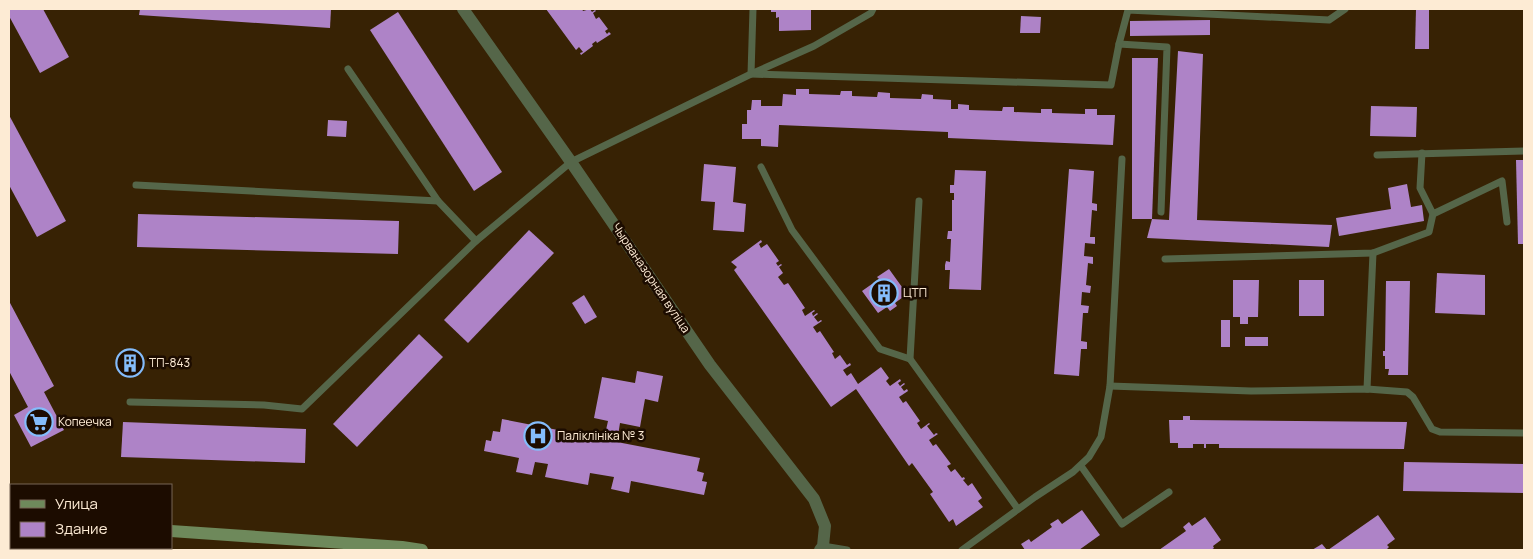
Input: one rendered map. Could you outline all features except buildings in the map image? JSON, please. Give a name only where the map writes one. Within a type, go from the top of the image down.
[{"type":"street","name":"Чырваназорная вуліца","points":[[463,9],[571,162],[710,365],[814,499],[825,526],[822,548]]},
{"type":"street","points":[[172,531],[392,546],[419,550]]},
{"type":"lane","points":[[751,74],[753,9]]},
{"type":"lane","points":[[130,402],[264,406],[302,410],[476,241],[571,162],[751,74],[814,46],[871,13],[873,9]]},
{"type":"lane","points":[[751,74],[1111,85],[1128,10],[1328,20],[1345,9]]},
{"type":"lane","points":[[1119,44],[1166,47],[1161,212]]},
{"type":"lane","points":[[348,69],[438,201],[476,241]]},
{"type":"lane","points":[[1377,155],[1524,151]]},
{"type":"lane","points":[[1165,259],[1373,253],[1430,232],[1433,214],[1420,188],[1422,153]]},
{"type":"lane","points":[[962,550],[1018,509],[1059,483],[1080,466],[1089,458],[1101,437],[1110,386],[1122,159]]},
{"type":"lane","points":[[761,167],[792,230],[880,350],[910,359],[1018,509]]},
{"type":"lane","points":[[1433,214],[1502,181],[1507,222]]},
{"type":"lane","points":[[136,185],[438,201]]},
{"type":"lane","points":[[910,359],[919,201]]},
{"type":"lane","points":[[1367,389],[1373,253]]},
{"type":"lane","points":[[1110,386],[1251,391],[1367,389],[1410,393],[1429,426],[1434,430],[1440,432],[1524,432]]},
{"type":"lane","points":[[1080,466],[1122,524],[1169,492]]},
{"type":"lane","points":[[822,548],[847,550]]},
{"type":"place","name":"ЦТП","points":[[884,293]]},
{"type":"place","name":"ТП-843","points":[[130,363]]},
{"type":"place","name":"Копеечка","points":[[39,422]]},
{"type":"place","name":"Паліклініка № 3","points":[[538,436]]}]
